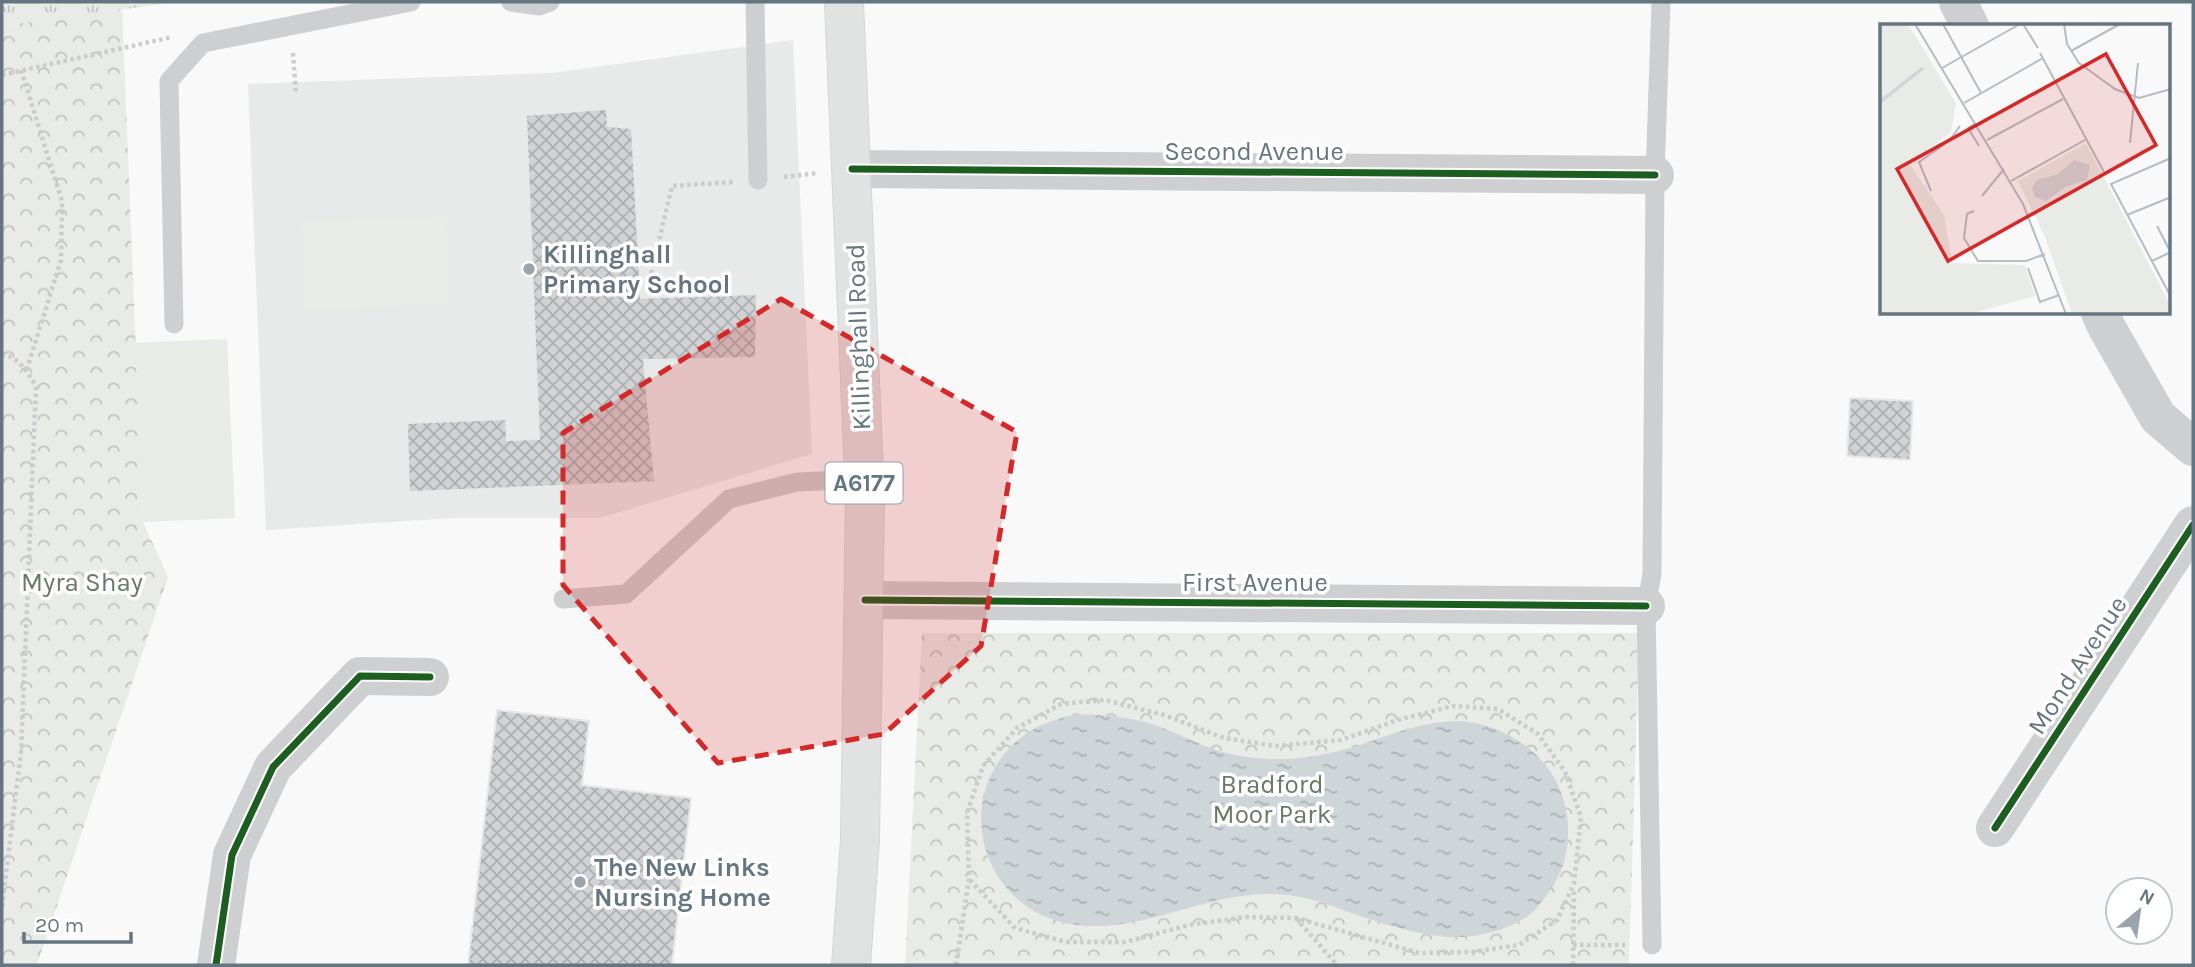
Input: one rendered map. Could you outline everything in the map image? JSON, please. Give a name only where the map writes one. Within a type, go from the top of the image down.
[{"type":"highway","name":"Killinghall Road","points":[[844,2],[864,479],[865,600],[860,840],[851,965]]},
{"type":"street","points":[[1958,2],[1969,24]]},
{"type":"street","name":"Second Avenue","points":[[852,169],[1655,175]]},
{"type":"street","points":[[2102,315],[2158,417],[2193,447]]},
{"type":"street","name":"Mond Avenue","points":[[1995,828],[2193,525]]},
{"type":"street","name":"First Avenue","points":[[865,600],[1646,606]]},
{"type":"street","points":[[216,965],[232,855],[273,767],[359,676],[430,677]]},
{"type":"lane","points":[[174,324],[169,81],[203,43],[411,2]]},
{"type":"lane","points":[[511,2],[538,6],[550,2]]},
{"type":"lane","points":[[755,2],[758,180]]},
{"type":"lane","points":[[1651,945],[1646,606],[1652,574],[1655,175],[1661,2]]},
{"type":"lane","points":[[563,599],[626,594],[729,499],[797,482],[864,479]]},
{"type":"path","points":[[21,70],[62,201],[61,260],[27,370]]},
{"type":"path","points":[[648,287],[672,186],[758,180],[852,169]]},
{"type":"path","points":[[2,353],[9,355],[27,370],[36,387],[21,752],[2,907]]},
{"type":"path","points":[[956,965],[969,879],[967,813],[983,766],[1017,728],[1061,704],[1105,700],[1164,715],[1224,738],[1275,746],[1342,740],[1401,719],[1453,706],[1499,709],[1538,734],[1565,772],[1581,817],[1574,884],[1573,965]]},
{"type":"path","points":[[969,879],[1015,928],[1066,942],[1125,942],[1189,925],[1234,919],[1296,918],[1419,953],[1471,951],[1518,945],[1557,920],[1574,884]]},
{"type":"path","points":[[1296,918],[1337,965]]},
{"type":"path","points":[[1573,945],[1651,945]]},
{"type":"highlighted area","points":[[781,299],[1017,432],[981,646],[884,734],[718,763],[563,585],[563,433]]},
{"type":"shaded area","name":"Killinghall Primary School","points":[[793,40],[812,454],[600,518],[454,518],[266,530],[248,84],[551,73]]},
{"type":"green space","points":[[2,2],[177,2],[2,26]]},
{"type":"green space","name":"Myra Shay","points":[[122,9],[143,522],[168,577],[37,965],[2,965],[2,26]]},
{"type":"green space","points":[[446,217],[449,304],[305,310],[301,222]]},
{"type":"green space","points":[[227,339],[235,518],[143,522],[135,343]]},
{"type":"green space","name":"Bradford Moor Park","points":[[922,633],[1639,633],[1629,965],[905,965]]},
{"type":"water","points":[[1076,714],[1141,721],[1215,750],[1265,759],[1301,758],[1331,753],[1437,722],[1473,722],[1490,727],[1505,733],[1531,750],[1558,785],[1568,826],[1562,868],[1553,887],[1524,919],[1493,932],[1471,936],[1450,937],[1419,933],[1318,902],[1281,894],[1220,900],[1125,924],[1077,925],[1044,916],[1018,899],[998,876],[986,848],[981,819],[986,789],[999,761],[1029,732]]},
{"type":"building","points":[[607,109],[608,126],[632,128],[641,298],[757,294],[756,358],[644,360],[655,482],[409,492],[407,423],[506,419],[507,440],[539,439],[526,115]]},
{"type":"building","points":[[1850,398],[1913,401],[1910,460],[1847,456]]},
{"type":"building","name":"The New Links Nursing Home","points":[[497,710],[589,721],[582,785],[691,798],[672,965],[468,965]]},
{"type":"cycle path","points":[[852,169],[1655,175]]},
{"type":"cycle path","points":[[1995,828],[2193,525]]},
{"type":"cycle path","points":[[865,600],[1646,606]]},
{"type":"cycle path","points":[[216,965],[232,855],[273,767],[360,676],[430,677]]},
{"type":"place","name":"Killinghall Primary School","points":[[529,269]]},
{"type":"place","name":"The New Links Nursing Home","points":[[580,882]]}]
